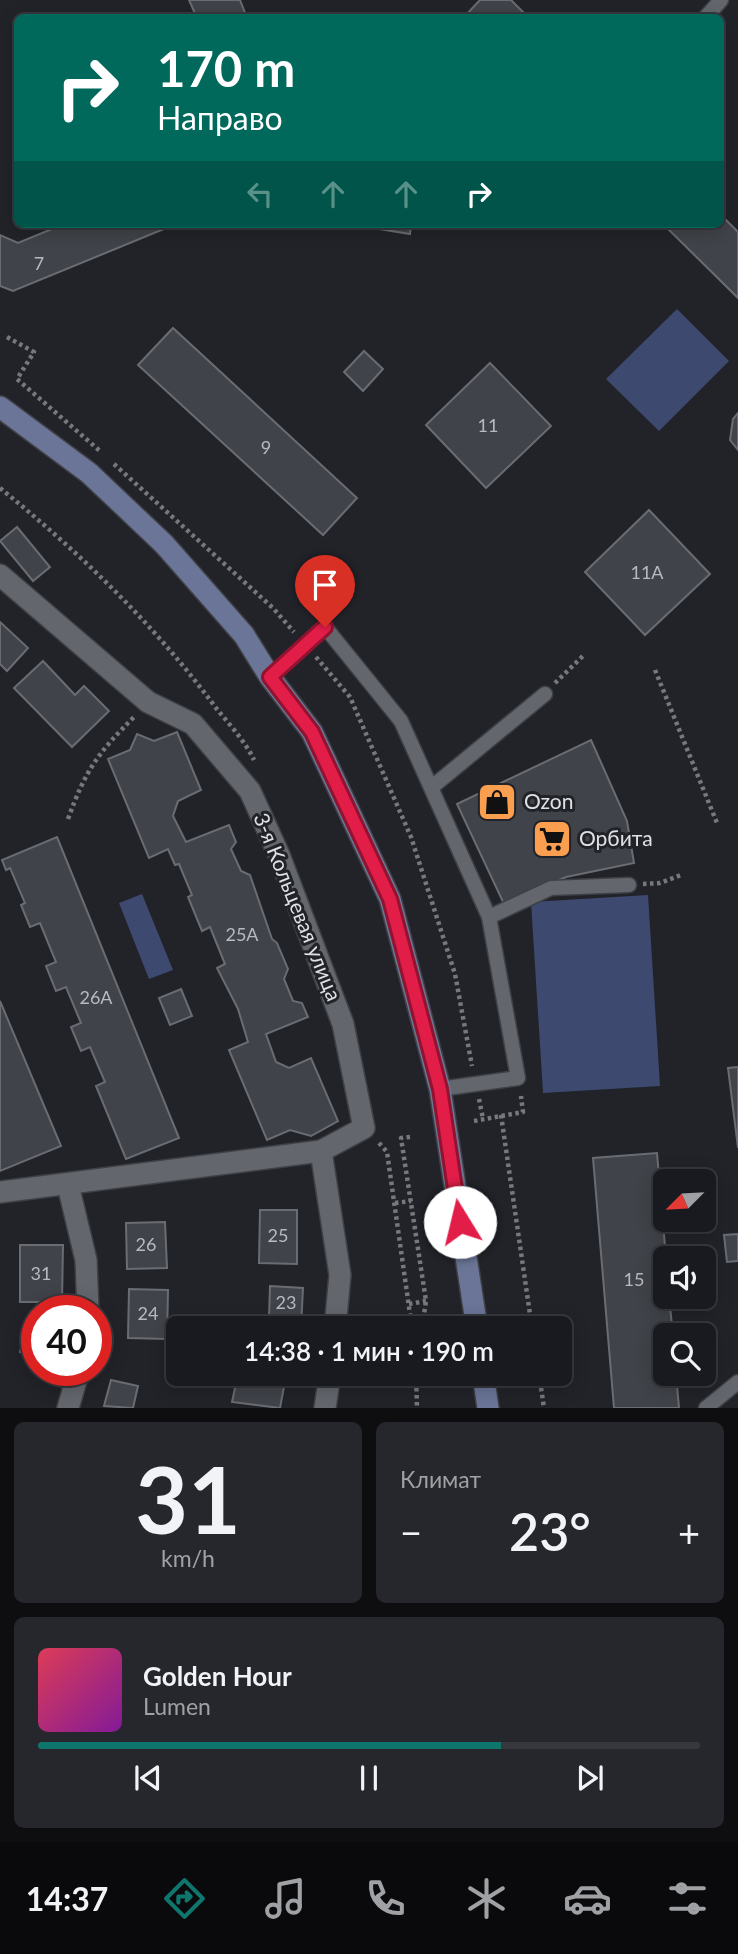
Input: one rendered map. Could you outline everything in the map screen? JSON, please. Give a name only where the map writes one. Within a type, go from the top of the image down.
[{"type":"street","points":[[0,407],[89,473],[164,544],[244,635],[270,677],[312,732],[390,899],[440,1089],[475,1316]]},
{"type":"street","name":"3-я Кольцевая улица","points":[[0,575],[148,702],[193,724],[250,791],[279,855],[342,1024],[364,1128]]},
{"type":"street","points":[[0,1192],[321,1151],[364,1128]]},
{"type":"street","points":[[321,1151],[340,1275],[336,1316]]},
{"type":"street","points":[[68,1185],[86,1259],[87,1295]]},
{"type":"street","points":[[68,1408],[74,1386]]},
{"type":"street","points":[[324,1408],[328,1386]]},
{"type":"street","points":[[485,1386],[488,1408]]},
{"type":"lane","points":[[709,14],[722,0]]},
{"type":"lane","points":[[270,677],[325,627],[401,721],[489,918],[518,1078],[440,1089]]},
{"type":"lane","points":[[432,788],[545,694]]},
{"type":"lane","points":[[489,918],[551,888],[629,885]]},
{"type":"lane","points":[[706,1408],[738,1382]]},
{"type":"path","points":[[7,337],[34,352],[17,379]]},
{"type":"path","points":[[0,488],[73,548],[190,671]]},
{"type":"path","points":[[545,694],[585,654]]},
{"type":"path","points":[[655,670],[717,822]]},
{"type":"path","points":[[68,819],[85,774],[98,753],[148,702]]},
{"type":"path","points":[[660,883],[681,874]]},
{"type":"path","points":[[474,1121],[523,1112],[518,1078]]},
{"type":"path","points":[[501,1115],[530,1316]]},
{"type":"path","points":[[364,1128],[387,1152],[410,1316]]},
{"type":"path","points":[[410,1137],[401,1138],[426,1301],[424,1316]]},
{"type":"path","points":[[395,1203],[411,1201]]},
{"type":"path","points":[[409,1304],[426,1301]]},
{"type":"path","points":[[416,1386],[417,1408]]},
{"type":"path","points":[[541,1386],[544,1408]]},
{"type":"shaded area","points":[[677,309],[729,361],[659,431],[606,379]]},
{"type":"shaded area","points":[[142,894],[173,970],[149,979],[119,903]]},
{"type":"shaded area","points":[[648,895],[660,1086],[543,1093],[531,902]]},
{"type":"building","points":[[189,0],[240,0],[245,14],[195,14]]},
{"type":"building","points":[[480,0],[511,0],[525,14],[467,14]]},
{"type":"building","points":[[724,218],[738,232],[738,298],[667,228],[724,228]]},
{"type":"building","points":[[54,228],[166,228],[13,291],[0,286],[0,235],[18,243]]},
{"type":"building","points":[[373,228],[411,228],[410,234]]},
{"type":"building","points":[[173,328],[357,498],[323,535],[138,365]]},
{"type":"building","points":[[364,351],[383,369],[363,391],[344,372]]},
{"type":"building","points":[[490,363],[551,426],[486,488],[426,425]]},
{"type":"building","points":[[738,413],[738,450],[730,440],[733,419]]},
{"type":"building","points":[[649,510],[710,574],[645,635],[585,572]]},
{"type":"building","points":[[17,527],[50,567],[33,581],[0,541]]},
{"type":"building","points":[[0,622],[28,648],[7,671],[0,664]]},
{"type":"building","points":[[43,661],[75,695],[84,686],[109,711],[72,747],[14,688]]},
{"type":"building","points":[[177,732],[201,790],[178,801],[173,816],[186,842],[229,825],[236,842],[231,849],[241,871],[250,875],[272,939],[277,943],[288,969],[284,979],[293,1001],[302,1003],[308,1017],[266,1034],[276,1062],[289,1068],[311,1058],[338,1121],[311,1136],[290,1130],[267,1140],[229,1050],[248,1042],[238,1009],[217,968],[225,964],[210,927],[202,931],[188,897],[192,895],[179,864],[175,865],[168,849],[149,858],[108,759],[130,750],[137,734],[154,741]]},
{"type":"building","name":"Орбита","points":[[591,740],[627,821],[634,863],[566,877],[504,904],[457,804]]},
{"type":"building","points":[[57,837],[179,1138],[126,1159],[96,1086],[105,1082],[90,1047],[81,1051],[71,1027],[81,1023],[66,987],[56,991],[46,966],[56,962],[40,923],[30,927],[21,905],[25,903],[10,868],[6,870],[2,860]]},
{"type":"building","points":[[181,989],[192,1016],[170,1025],[159,998]]},
{"type":"building","points":[[0,1001],[61,1146],[0,1171]]},
{"type":"building","points":[[738,1067],[738,1148],[728,1068]]},
{"type":"building","points":[[657,1153],[658,1169],[653,1169],[653,1232],[664,1232],[665,1246],[653,1246],[653,1309],[670,1309],[672,1323],[653,1323],[653,1386],[677,1386],[679,1408],[614,1408],[593,1158]]},
{"type":"building","points":[[260,1210],[297,1210],[297,1264],[259,1263]]},
{"type":"building","points":[[165,1222],[167,1268],[127,1269],[126,1223]]},
{"type":"building","points":[[738,1234],[738,1261],[727,1262],[724,1235]]},
{"type":"building","points":[[20,1245],[63,1245],[62,1295],[21,1295],[20,1302]]},
{"type":"building","points":[[270,1286],[303,1288],[302,1316],[269,1316]]},
{"type":"building","points":[[129,1289],[168,1290],[166,1339],[128,1338]]},
{"type":"building","points":[[112,1380],[138,1386],[133,1408],[104,1406]]},
{"type":"building","points":[[235,1386],[284,1386],[280,1408],[232,1402]]},
{"type":"place","name":"Ozon","points":[[497,802]]},
{"type":"place","name":"Орбита","points":[[552,839]]},
{"type":"route","points":[[325,627],[270,677],[312,732],[390,899],[440,1089],[460,1222]]}]
